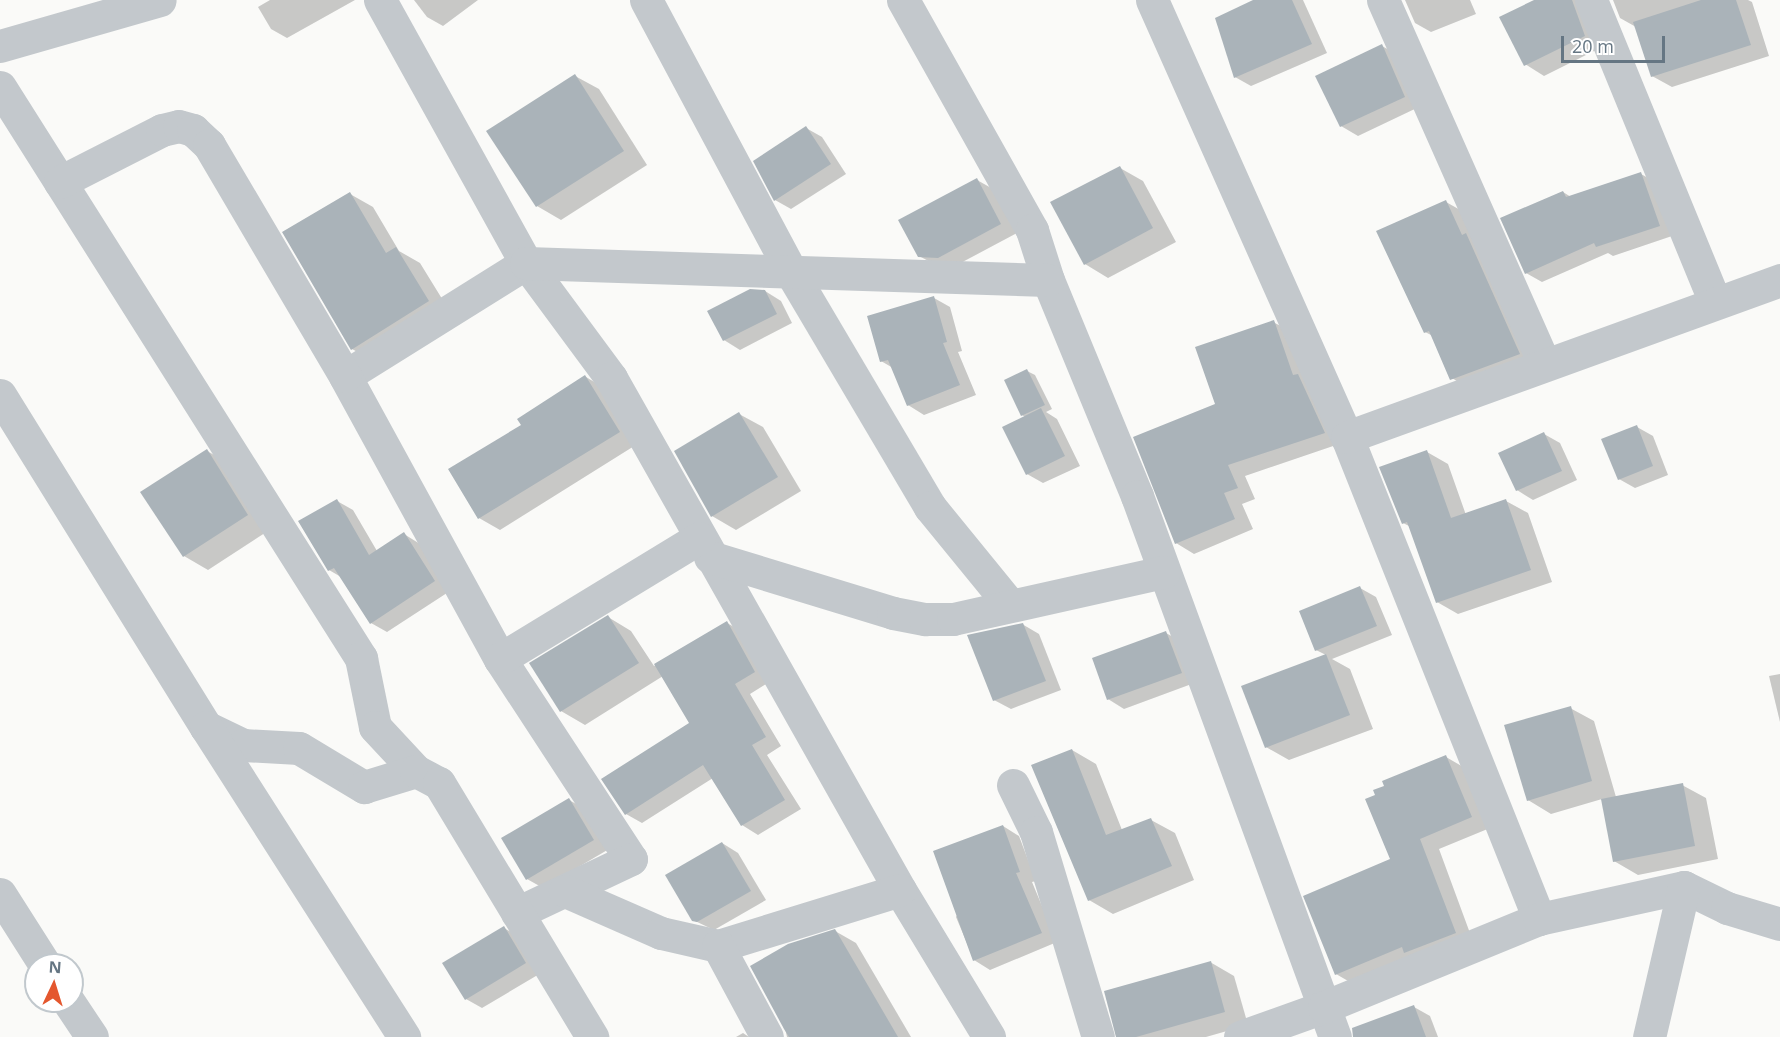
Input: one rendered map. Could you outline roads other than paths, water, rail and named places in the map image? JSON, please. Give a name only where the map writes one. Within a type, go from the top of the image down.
[{"type":"street","points":[[0,46],[160,0]]},
{"type":"street","points":[[380,0],[526,263],[611,378],[704,548],[900,890],[990,1037]]},
{"type":"street","points":[[645,0],[790,272],[930,507],[1010,605]]},
{"type":"street","points":[[903,0],[1032,230],[1048,280],[1137,496],[1329,1022]]},
{"type":"street","points":[[1383,0],[1545,365]]},
{"type":"street","points":[[1591,0],[1714,303]]},
{"type":"street","points":[[1158,2],[1347,437],[1539,919]]},
{"type":"street","points":[[0,87],[361,658],[375,727],[416,771],[439,783],[592,1037]]},
{"type":"street","points":[[60,182],[162,130],[179,126],[193,130],[209,145],[345,376],[500,659],[631,860],[517,914]]},
{"type":"street","points":[[345,376],[526,263],[1048,280]]},
{"type":"street","points":[[1347,437],[1780,280]]},
{"type":"street","points":[[0,395],[206,727],[404,1037]]},
{"type":"street","points":[[500,659],[704,548],[893,613],[926,619],[953,619],[1164,572]]},
{"type":"street","points":[[206,727],[243,745],[299,748],[364,787],[416,771]]},
{"type":"street","points":[[1013,785],[1036,832],[1098,1037]]},
{"type":"street","points":[[1649,1037],[1684,887]]},
{"type":"street","points":[[1240,1037],[1329,1022],[1539,919],[1684,887],[1727,908],[1780,924]]},
{"type":"street","points":[[565,891],[661,933],[718,946],[900,890]]},
{"type":"street","points":[[0,894],[37,953]]},
{"type":"street","points":[[718,946],[767,1037]]},
{"type":"street","points":[[76,1013],[92,1037]]}]
